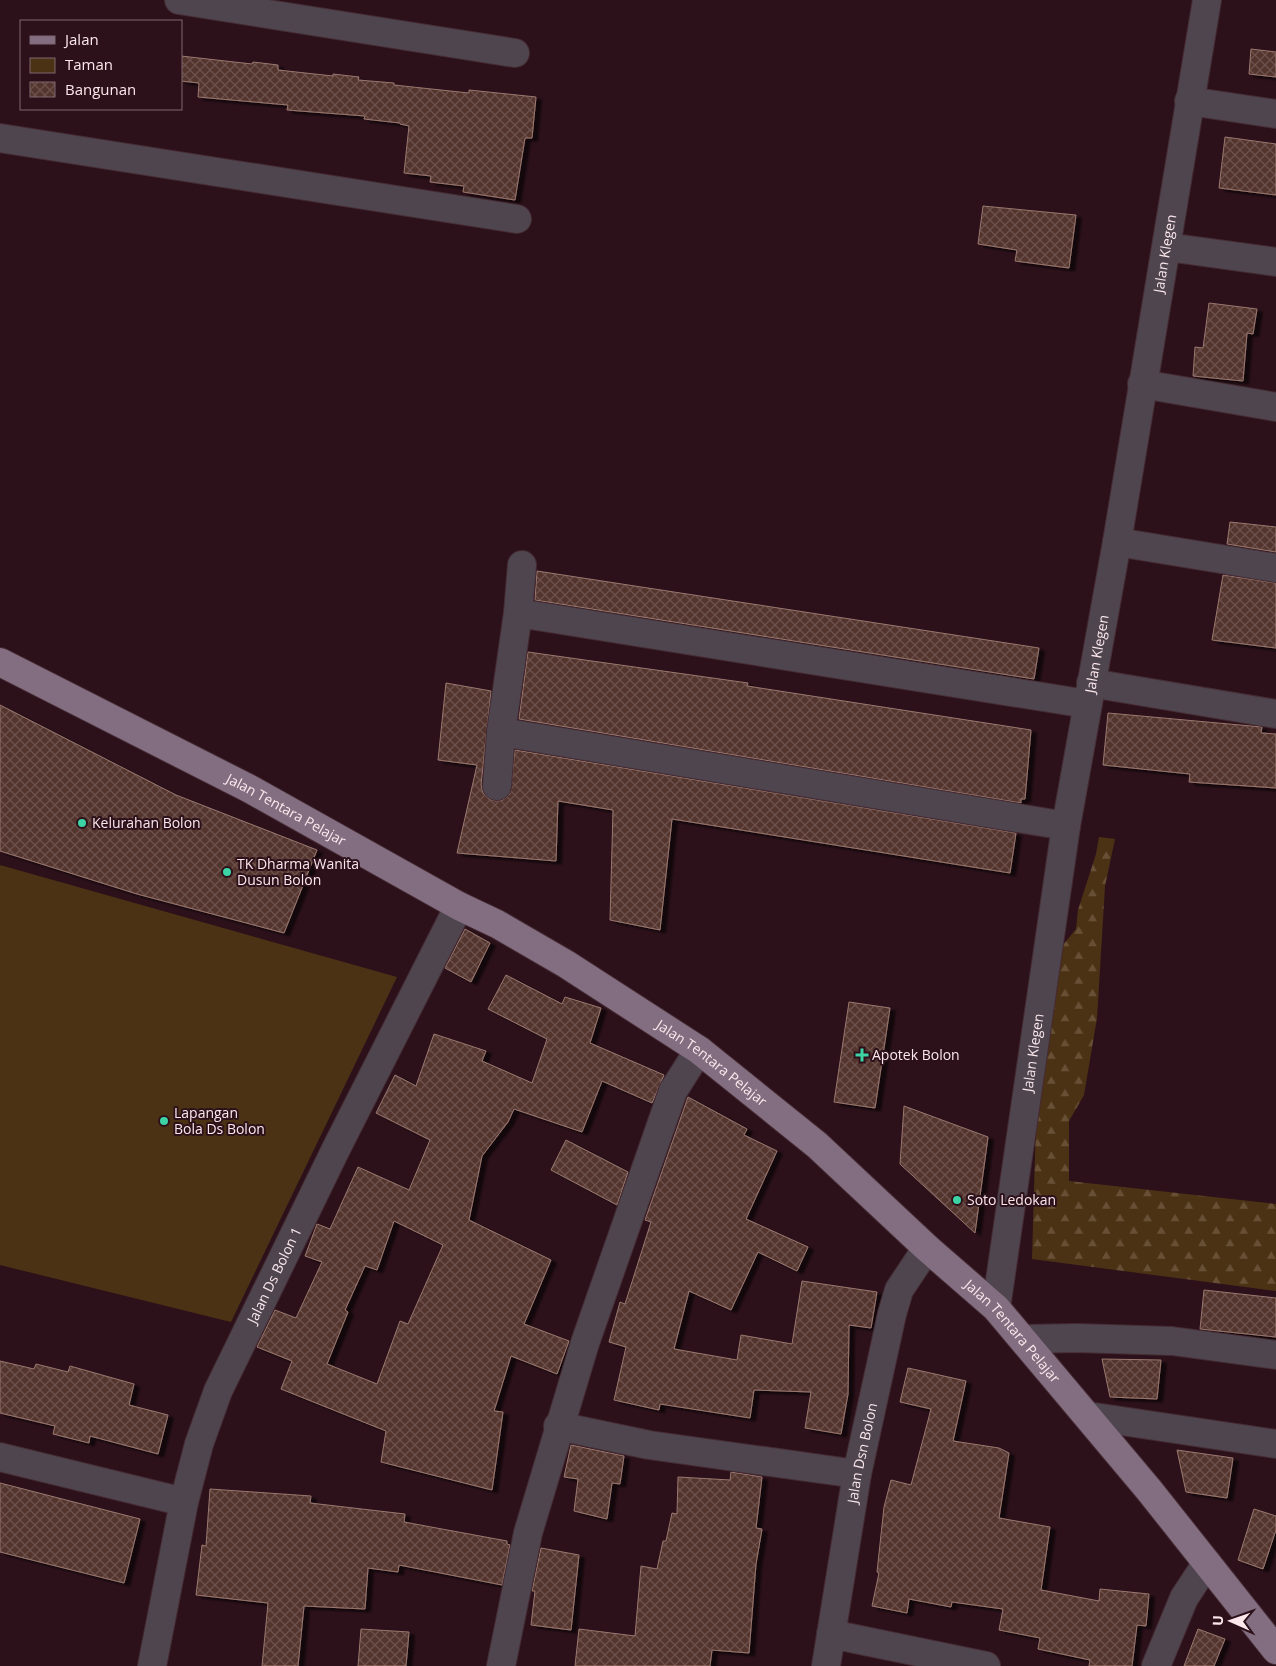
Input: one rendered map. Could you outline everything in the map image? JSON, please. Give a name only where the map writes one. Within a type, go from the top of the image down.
[{"type":"main road","name":"Jalan Tentara Pelajar","points":[[0,662],[250,790],[459,906],[497,924],[566,964],[699,1050],[817,1145],[927,1248],[996,1308],[1088,1416],[1276,1650]]},
{"type":"street","points":[[179,0],[515,53]]},
{"type":"street","name":"Jalan Klegen","points":[[996,1308],[1066,826],[1167,247],[1206,0]]},
{"type":"street","points":[[1190,101],[1276,114]]},
{"type":"street","points":[[0,138],[517,219]]},
{"type":"street","points":[[1167,247],[1276,262]]},
{"type":"street","points":[[1142,384],[1276,407]]},
{"type":"street","points":[[1117,542],[1276,568]]},
{"type":"street","points":[[497,786],[501,732],[518,613],[522,565]]},
{"type":"street","points":[[518,613],[1089,694],[1276,714]]},
{"type":"street","points":[[501,732],[1066,826]]},
{"type":"street","name":"Jalan Ds Bolon 1","points":[[152,1666],[184,1502],[199,1444],[218,1391],[336,1149],[459,906]]},
{"type":"street","points":[[501,1666],[528,1533],[558,1426],[656,1136],[673,1091],[699,1050]]},
{"type":"street","name":"Jalan Dsn Bolon","points":[[826,1666],[857,1474],[899,1290],[927,1248]]},
{"type":"street","points":[[1024,1339],[1077,1338],[1172,1341],[1276,1355]]},
{"type":"street","points":[[1088,1416],[1276,1444]]},
{"type":"street","points":[[558,1426],[649,1445],[857,1474]]},
{"type":"street","points":[[0,1458],[184,1502]]},
{"type":"street","points":[[1156,1666],[1184,1598],[1207,1563]]},
{"type":"street","points":[[831,1634],[986,1666]]},
{"type":"green space","points":[[1099,837],[1115,839],[1105,886],[1097,1018],[1084,1095],[1069,1121],[1069,1181],[1276,1204],[1276,1291],[1032,1259],[1036,1122],[1059,950],[1076,929],[1078,910],[1096,854]]},
{"type":"green space","name":"Lapangan Bola Ds Bolon","points":[[0,865],[397,977],[231,1322],[0,1265]]},
{"type":"building","points":[[1251,49],[1276,52],[1276,77],[1249,74]]},
{"type":"building","points":[[182,56],[278,65],[278,70],[359,77],[358,80],[394,83],[394,85],[469,93],[469,90],[536,97],[532,138],[525,138],[515,200],[463,192],[464,186],[430,182],[431,176],[404,173],[409,126],[400,123],[364,119],[365,116],[287,110],[288,105],[198,97],[199,83],[182,81]]},
{"type":"building","points":[[1225,137],[1276,144],[1276,195],[1219,188]]},
{"type":"building","points":[[983,206],[1076,215],[1069,268],[1015,261],[1017,250],[978,244]]},
{"type":"building","points":[[1209,303],[1257,309],[1253,334],[1247,333],[1243,381],[1193,376],[1195,347],[1203,348]]},
{"type":"building","points":[[1230,522],[1276,527],[1276,552],[1227,544]]},
{"type":"building","points":[[537,571],[1039,648],[1034,679],[535,600]]},
{"type":"building","points":[[1223,575],[1276,583],[1276,648],[1212,640]]},
{"type":"building","points":[[528,652],[748,683],[747,686],[1031,730],[1025,799],[1021,799],[1021,803],[519,719]]},
{"type":"building","points":[[446,683],[491,691],[481,785],[483,793],[489,799],[495,801],[503,800],[510,794],[515,750],[1016,833],[1010,873],[672,819],[660,930],[610,920],[613,810],[558,801],[556,861],[457,853],[477,765],[438,760]]},
{"type":"building","points":[[0,705],[176,795],[317,850],[284,933],[137,894],[0,851]]},
{"type":"building","points":[[1108,713],[1262,727],[1261,733],[1276,734],[1276,788],[1189,782],[1190,774],[1103,765]]},
{"type":"building","points":[[465,929],[490,943],[471,982],[445,968]]},
{"type":"building","points":[[506,975],[562,1004],[565,997],[601,1008],[590,1043],[664,1075],[652,1103],[602,1081],[582,1132],[514,1109],[508,1122],[482,1156],[469,1220],[551,1260],[524,1324],[569,1341],[557,1374],[511,1356],[494,1411],[503,1412],[492,1490],[381,1462],[386,1431],[281,1389],[292,1361],[257,1347],[275,1310],[296,1318],[322,1262],[305,1256],[317,1224],[330,1229],[358,1167],[409,1190],[430,1140],[376,1113],[395,1075],[416,1086],[434,1034],[486,1051],[482,1061],[532,1083],[547,1039],[488,1009]],"holes":[[[394,1221],[443,1245],[408,1324],[400,1321],[377,1384],[327,1364],[348,1312],[345,1310],[365,1266],[377,1270]]]},
{"type":"building","name":"Apotek Bolon","points":[[849,1002],[890,1008],[875,1108],[834,1102]]},
{"type":"building","points":[[688,1097],[747,1129],[744,1135],[777,1151],[746,1219],[808,1247],[797,1271],[758,1252],[731,1310],[689,1291],[674,1349],[737,1360],[741,1335],[792,1344],[802,1281],[877,1292],[871,1328],[849,1325],[848,1394],[841,1434],[805,1428],[811,1392],[754,1390],[750,1418],[660,1404],[659,1410],[614,1400],[626,1347],[609,1342],[620,1302],[625,1304],[651,1222],[645,1220]]},
{"type":"building","points":[[904,1106],[988,1137],[975,1233],[900,1164]]},
{"type":"building","points":[[566,1140],[628,1172],[617,1205],[551,1170]]},
{"type":"building","points":[[1204,1290],[1276,1298],[1276,1337],[1200,1329]]},
{"type":"building","points":[[1102,1359],[1161,1360],[1157,1399],[1110,1397]]},
{"type":"building","points":[[0,1361],[34,1369],[36,1364],[68,1372],[70,1366],[134,1384],[129,1405],[168,1415],[158,1454],[90,1436],[89,1443],[53,1434],[55,1426],[0,1413]]},
{"type":"building","points":[[908,1368],[966,1381],[953,1441],[999,1448],[1009,1453],[999,1518],[1050,1527],[1041,1590],[1099,1601],[1100,1589],[1149,1594],[1146,1626],[1137,1625],[1132,1666],[1089,1666],[1090,1660],[1038,1649],[1040,1638],[999,1630],[1003,1609],[952,1602],[951,1607],[909,1599],[907,1613],[872,1606],[879,1573],[877,1572],[884,1507],[891,1480],[911,1485],[931,1409],[900,1402]]},
{"type":"building","points":[[571,1445],[624,1456],[620,1484],[612,1483],[607,1519],[574,1511],[578,1479],[564,1477]]},
{"type":"building","points":[[1177,1450],[1233,1458],[1227,1498],[1186,1492]]},
{"type":"building","points":[[731,1472],[762,1477],[756,1528],[762,1529],[756,1564],[749,1653],[712,1650],[710,1666],[575,1666],[579,1629],[635,1636],[641,1566],[657,1569],[672,1513],[677,1514],[678,1477],[730,1480]]},
{"type":"building","points":[[0,1483],[140,1519],[124,1583],[0,1552]]},
{"type":"building","points":[[210,1489],[311,1496],[310,1503],[405,1514],[404,1522],[507,1541],[507,1544],[510,1545],[502,1585],[399,1565],[398,1572],[368,1568],[365,1609],[304,1606],[298,1666],[262,1666],[268,1603],[196,1595],[202,1545],[206,1546]]},
{"type":"building","points":[[1254,1509],[1276,1516],[1276,1530],[1263,1569],[1238,1560]]},
{"type":"building","points":[[541,1548],[579,1555],[571,1630],[531,1625],[535,1591],[532,1591]]},
{"type":"building","points":[[361,1629],[409,1632],[406,1666],[358,1666]]},
{"type":"building","points":[[1198,1629],[1225,1639],[1214,1666],[1184,1666]]},
{"type":"place","name":"Kelurahan Bolon","points":[[82,823]]},
{"type":"place","name":"TK Dharma Wanita Dusun Bolon","points":[[227,872]]},
{"type":"place","name":"Apotek Bolon","points":[[862,1055]]},
{"type":"place","name":"Lapangan Bola Ds Bolon","points":[[164,1121]]},
{"type":"place","name":"Soto Ledokan","points":[[957,1200]]}]
